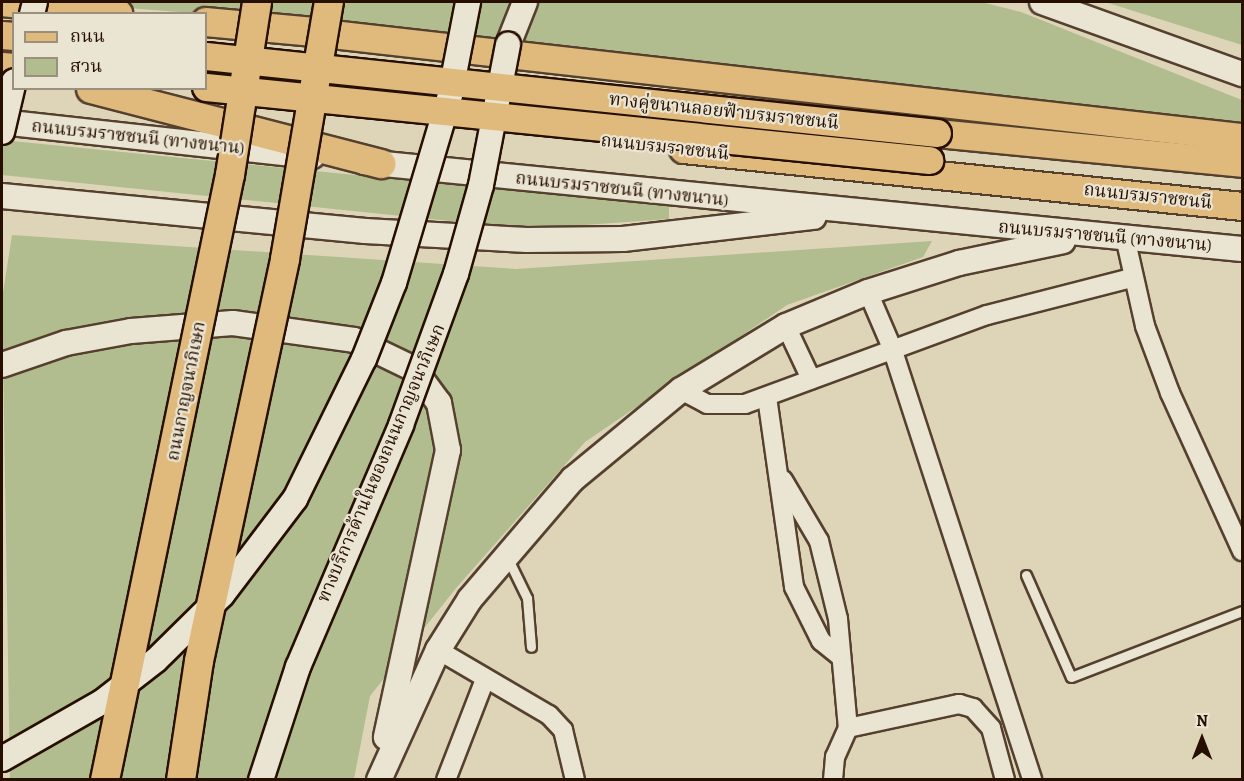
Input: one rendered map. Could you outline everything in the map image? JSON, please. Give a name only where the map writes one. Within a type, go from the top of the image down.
[{"type":"highway","points":[[2,2],[99,12]]},
{"type":"highway","name":"ถนนกาญจนาภิเษก","points":[[105,780],[230,175],[257,2]]},
{"type":"highway","points":[[181,780],[199,661],[285,259],[329,2]]},
{"type":"highway","points":[[207,22],[314,32]]},
{"type":"highway","points":[[95,90],[381,164]]},
{"type":"highway","name":"ถนนบรมราชชนนี","points":[[101,90],[302,110]]},
{"type":"main road","points":[[2,759],[102,702],[156,660],[222,595],[295,499],[364,359],[394,283],[447,106],[468,2]]},
{"type":"main road","name":"ทางบริการด้านในของถนนกาญจนาภิเษก","points":[[261,780],[324,599],[438,328],[481,185],[508,45],[508,2]]},
{"type":"main road","points":[[508,45],[525,2]]},
{"type":"main road","points":[[1042,2],[1242,74]]},
{"type":"main road","points":[[314,32],[1242,137]]},
{"type":"main road","name":"ทางคู่ขนานลอยฟ้าบรมราชชนนี","points":[[207,56],[1242,163]]},
{"type":"main road","name":"ทางคู่ขนานลอยฟ้าบรมราชชนนี","points":[[207,87],[1242,193]]},
{"type":"main road","points":[[2,132],[12,90]]},
{"type":"main road","name":"ถนนบรมราชชนนี","points":[[302,110],[1242,206]]},
{"type":"main road","name":"ถนนบรมราชชนนี (ทางขนาน)","points":[[2,122],[846,212],[1242,249]]},
{"type":"main road","points":[[2,196],[365,231],[527,240],[633,238],[846,212]]},
{"type":"main road","points":[[378,780],[438,650],[506,555],[573,479],[681,390],[786,326],[868,292],[959,263],[1101,236]]},
{"type":"main road","points":[[2,365],[120,333],[233,323],[354,340],[390,353],[431,387],[445,422],[448,450],[378,780]]},
{"type":"street","points":[[1125,237],[1131,278],[1170,393],[1242,551]]},
{"type":"street","points":[[681,390],[723,406],[767,397],[892,348],[987,315],[1131,278]]},
{"type":"street","points":[[868,292],[892,348],[1032,780]]},
{"type":"street","points":[[786,326],[811,379]]},
{"type":"street","points":[[767,397],[783,480],[783,539],[794,587],[821,641],[841,657]]},
{"type":"street","points":[[783,480],[819,541],[831,579],[849,728],[835,757],[833,780]]},
{"type":"street","points":[[438,650],[484,682],[549,715],[563,729],[575,780]]},
{"type":"street","points":[[446,780],[484,682]]},
{"type":"street","points":[[849,728],[959,705],[973,708],[991,728],[1005,780]]},
{"type":"lane","points":[[506,555],[527,598],[531,646]]},
{"type":"lane","points":[[1026,575],[1071,677],[1242,612]]},
{"type":"green space","points":[[49,2],[981,2],[1021,12],[1242,100],[1242,127],[207,14],[207,12]]},
{"type":"green space","points":[[1105,2],[1242,2],[1242,45]]},
{"type":"green space","points":[[2,140],[669,206],[669,219],[528,229],[2,175]]},
{"type":"green space","points":[[12,235],[516,269],[932,241],[923,257],[787,305],[585,442],[457,587],[370,696],[354,779],[10,780],[2,299]]}]
